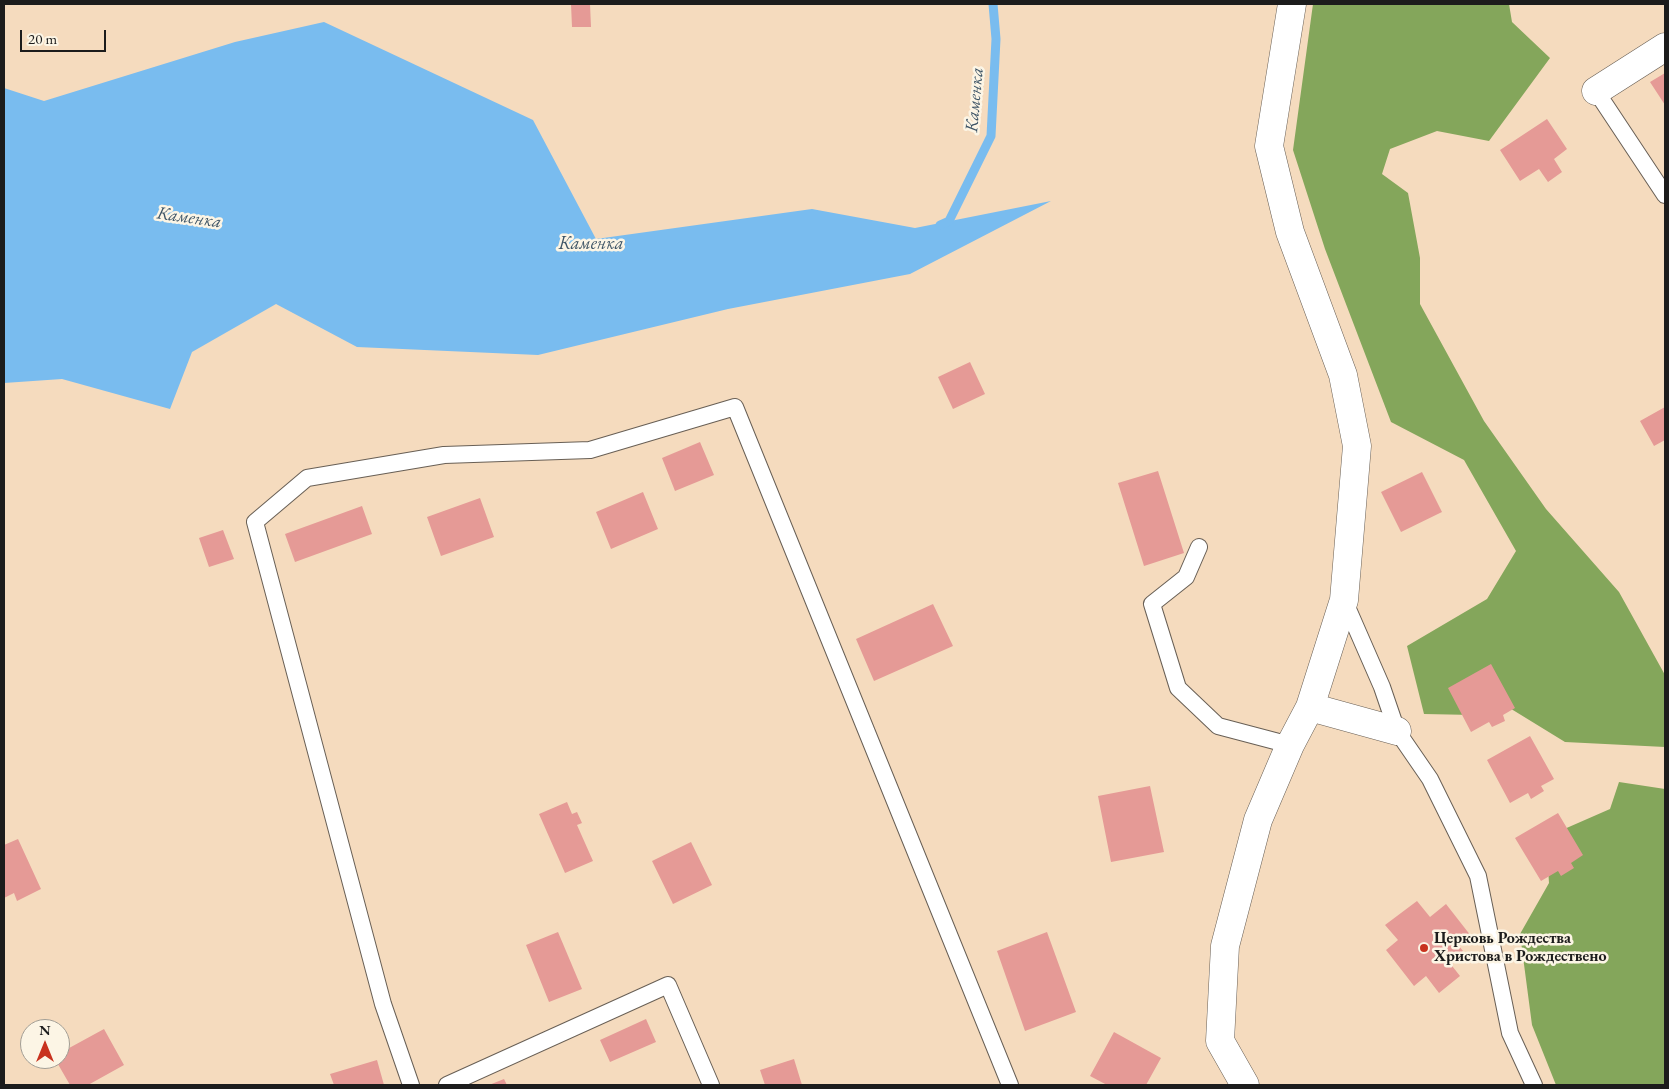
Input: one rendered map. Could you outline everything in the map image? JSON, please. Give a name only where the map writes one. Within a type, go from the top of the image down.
[{"type":"street","points":[[1245,1085],[1220,1041],[1225,946],[1258,820],[1290,745],[1310,707],[1344,600],[1357,446],[1343,375],[1290,232],[1269,146],[1292,4]]},
{"type":"street","points":[[1596,91],[1665,48]]},
{"type":"street","points":[[1310,707],[1397,731]]},
{"type":"lane","points":[[1596,91],[1665,195]]},
{"type":"lane","points":[[411,1085],[383,1004],[255,522],[307,478],[444,455],[590,450],[735,407],[1010,1085]]},
{"type":"lane","points":[[1199,547],[1186,577],[1152,604],[1178,688],[1218,726],[1290,745]]},
{"type":"lane","points":[[1344,600],[1382,687],[1397,731],[1430,779],[1478,876],[1510,1033],[1534,1085]]},
{"type":"lane","points":[[447,1085],[668,985],[711,1085]]},
{"type":"green space","points":[[1313,4],[1509,4],[1512,22],[1550,58],[1489,141],[1437,131],[1390,149],[1382,174],[1408,193],[1420,258],[1420,304],[1484,421],[1546,509],[1619,592],[1665,675],[1665,747],[1565,742],[1508,707],[1474,715],[1424,714],[1407,646],[1487,599],[1516,551],[1464,460],[1391,422],[1325,249],[1293,150]]},
{"type":"green space","points":[[1619,782],[1665,789],[1665,1085],[1556,1085],[1532,1025],[1520,934],[1549,883],[1546,837],[1610,809]]},
{"type":"water","points":[[324,22],[533,120],[596,239],[812,209],[915,228],[1051,201],[910,274],[728,309],[538,355],[357,347],[276,304],[192,352],[170,409],[62,379],[4,383],[4,88],[44,101],[235,42]]},
{"type":"building","points":[[571,4],[590,4],[591,27],[572,27]]},
{"type":"building","points":[[1665,73],[1665,105],[1650,82]]},
{"type":"building","points":[[1547,119],[1567,149],[1554,159],[1562,172],[1548,182],[1539,169],[1520,181],[1500,150]]},
{"type":"building","points":[[970,362],[985,394],[953,409],[938,377]]},
{"type":"building","points":[[1665,407],[1665,440],[1654,446],[1640,421]]},
{"type":"building","points":[[700,442],[714,475],[675,491],[662,458]]},
{"type":"building","points":[[1158,471],[1184,553],[1144,566],[1118,483]]},
{"type":"building","points":[[1422,472],[1442,512],[1401,532],[1381,492]]},
{"type":"building","points":[[643,492],[658,529],[611,549],[596,512]]},
{"type":"building","points":[[480,498],[494,537],[441,556],[427,517]]},
{"type":"building","points":[[362,506],[372,534],[295,562],[285,534]]},
{"type":"building","points":[[223,530],[234,559],[209,567],[199,538]]},
{"type":"building","points":[[933,604],[953,646],[874,681],[856,639]]},
{"type":"building","points":[[1491,664],[1515,708],[1503,715],[1505,721],[1492,727],[1489,722],[1471,732],[1448,688]]},
{"type":"building","points":[[1530,736],[1554,779],[1541,786],[1544,791],[1531,799],[1528,793],[1510,803],[1487,760]]},
{"type":"building","points":[[1150,786],[1164,852],[1111,862],[1098,796]]},
{"type":"building","points":[[567,802],[572,814],[577,812],[582,823],[577,825],[593,861],[565,873],[539,814]]},
{"type":"building","points":[[1558,813],[1583,855],[1571,863],[1574,868],[1561,876],[1558,871],[1541,881],[1515,838]]},
{"type":"building","points":[[18,839],[41,889],[17,901],[14,893],[4,898],[4,845]]},
{"type":"building","points":[[691,842],[712,885],[673,904],[652,861]]},
{"type":"building","name":"Церковь Рождества Христова в Рождествено","points":[[1417,901],[1430,917],[1446,904],[1471,936],[1459,946],[1463,951],[1449,962],[1460,976],[1439,993],[1426,976],[1414,986],[1386,950],[1398,940],[1385,925]]},
{"type":"building","points":[[558,932],[582,989],[549,1002],[526,945]]},
{"type":"building","points":[[1047,932],[1076,1012],[1025,1031],[997,951]]},
{"type":"building","points":[[646,1019],[656,1042],[610,1062],[600,1040]]},
{"type":"building","points":[[104,1029],[124,1065],[88,1085],[70,1085],[61,1069],[70,1069],[70,1048]]},
{"type":"building","points":[[1114,1032],[1161,1058],[1146,1085],[1107,1085],[1090,1076]]},
{"type":"building","points":[[794,1059],[802,1085],[765,1085],[760,1070]]},
{"type":"building","points":[[377,1060],[384,1085],[334,1085],[330,1074]]},
{"type":"building","points":[[504,1079],[507,1085],[489,1085]]},
{"type":"waterway","name":"Каменка","points":[[940,225],[949,221],[991,136],[996,39],[993,4]]},
{"type":"place","name":"Церковь Рождества Христова в Рождествено","points":[[1424,948]]}]
